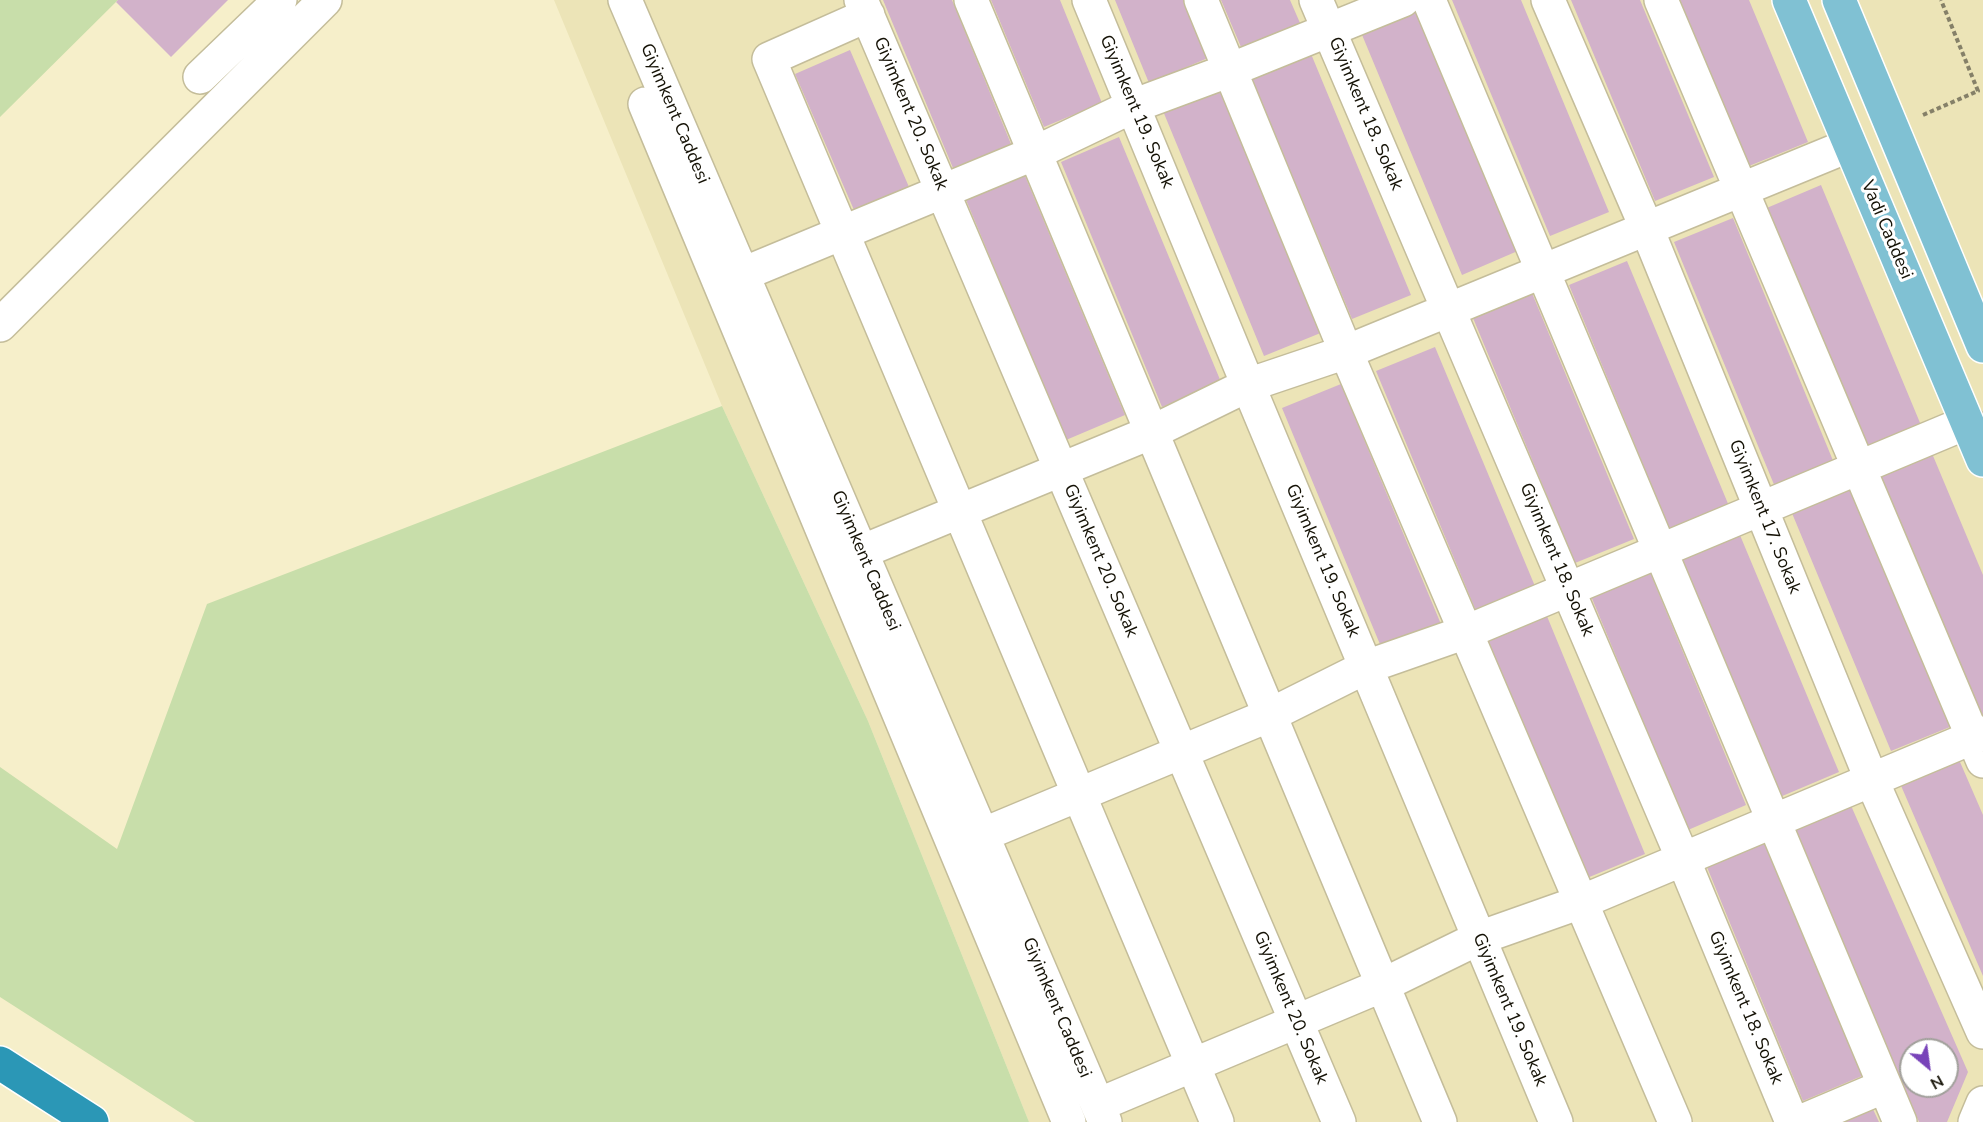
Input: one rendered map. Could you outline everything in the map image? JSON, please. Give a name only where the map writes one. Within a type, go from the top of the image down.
[{"type":"highway","points":[[0,1062],[92,1122]]},
{"type":"main road","name":"Vadi Caddesi","points":[[1789,0],[1983,460]]},
{"type":"main road","points":[[1839,0],[1983,346]]},
{"type":"street","points":[[200,77],[280,0]]},
{"type":"street","points":[[0,325],[325,0]]},
{"type":"street","name":"Giyimkent Caddesi","points":[[602,0],[1069,1122]]},
{"type":"street","name":"Giyimkent Caddesi","points":[[625,0],[1101,1114]]},
{"type":"street","points":[[972,0],[1440,1122]]},
{"type":"street","name":"Giyimkent 19. Sokak","points":[[1089,0],[1556,1122]]},
{"type":"street","points":[[1201,0],[1346,352],[1675,1122]]},
{"type":"street","name":"Giyimkent 18. Sokak","points":[[1316,0],[1683,860],[1792,1122]]},
{"type":"street","points":[[743,274],[1035,153],[1133,106],[1230,70],[1402,0]]},
{"type":"street","points":[[1429,0],[1900,1122]]},
{"type":"street","name":"Giyimkent 17. Sokak","points":[[1548,0],[1647,229],[1872,781],[1983,1032]]},
{"type":"street","points":[[1101,1114],[1193,1065],[1383,985],[1479,938],[1581,902],[1872,781],[1980,744],[1859,468],[1661,0]]},
{"type":"street","points":[[864,7],[769,59],[1216,1122]]},
{"type":"street","name":"Giyimkent 20. Sokak","points":[[864,7],[1339,1122]]},
{"type":"street","points":[[861,552],[1152,432],[1248,385],[1346,352],[1850,145]]},
{"type":"street","points":[[982,835],[1270,715],[1366,667],[1466,632],[1968,422]]},
{"type":"street","points":[[1800,1122],[1885,1086]]},
{"type":"street","points":[[1975,1122],[1983,1103]]},
{"type":"path","points":[[1893,128],[1978,91],[1941,0]]},
{"type":"shaded area","points":[[554,0],[1983,0],[1983,1122],[1029,1122],[868,721],[722,406]]},
{"type":"green space","points":[[0,0],[118,0],[0,117]]},
{"type":"green space","points":[[722,406],[868,721],[1029,1122],[195,1122],[0,997],[0,767],[117,849],[207,604]]},
{"type":"building","points":[[118,0],[228,0],[171,57],[116,2]]},
{"type":"building","points":[[883,0],[952,0],[1011,144],[953,168]]},
{"type":"building","points":[[991,0],[1060,0],[1102,103],[1044,127]]},
{"type":"building","points":[[1115,0],[1184,0],[1208,58],[1149,83]]},
{"type":"building","points":[[1221,0],[1290,0],[1300,23],[1241,47]]},
{"type":"building","points":[[1452,0],[1521,0],[1609,212],[1550,236]]},
{"type":"building","points":[[1571,0],[1640,0],[1714,177],[1655,201]]},
{"type":"building","points":[[1680,0],[1749,0],[1808,142],[1749,166]]},
{"type":"building","points":[[1419,6],[1520,250],[1462,275],[1360,30]]},
{"type":"building","points":[[1309,49],[1411,295],[1352,319],[1250,74]]},
{"type":"building","points":[[850,50],[909,187],[854,210],[795,74]]},
{"type":"building","points":[[1221,87],[1323,332],[1264,356],[1163,111]]},
{"type":"building","points":[[1119,137],[1221,382],[1162,407],[1061,162]]},
{"type":"building","points":[[1023,171],[1125,415],[1066,440],[964,195]]},
{"type":"building","points":[[1821,185],[1923,430],[1864,455],[1762,210]]},
{"type":"building","points":[[1733,218],[1834,463],[1775,487],[1674,242]]},
{"type":"building","points":[[1627,261],[1729,506],[1670,530],[1569,285]]},
{"type":"building","points":[[1532,293],[1634,539],[1575,563],[1473,318]]},
{"type":"building","points":[[1435,347],[1537,591],[1478,616],[1376,371]]},
{"type":"building","points":[[1341,384],[1443,629],[1384,654],[1282,408]]},
{"type":"building","points":[[1931,451],[1983,575],[1983,717],[1974,720],[1873,475]]},
{"type":"building","points":[[1848,482],[1950,727],[1891,751],[1789,506]]},
{"type":"building","points":[[1737,528],[1839,772],[1780,797],[1679,552]]},
{"type":"building","points":[[1645,560],[1746,805],[1688,830],[1586,584]]},
{"type":"building","points":[[1544,609],[1645,854],[1587,878],[1485,633]]},
{"type":"building","points":[[1957,755],[1983,815],[1983,976],[1899,781]]},
{"type":"building","points":[[1849,801],[1953,1038],[1899,1038],[1899,1076],[1790,826]]},
{"type":"building","points":[[1760,831],[1862,1076],[1803,1101],[1702,855]]},
{"type":"building","points":[[1959,1052],[1968,1072],[1959,1093]]},
{"type":"building","points":[[1909,1098],[1957,1098],[1947,1122],[1919,1122]]},
{"type":"building","points":[[1871,1105],[1879,1122],[1831,1122]]}]
